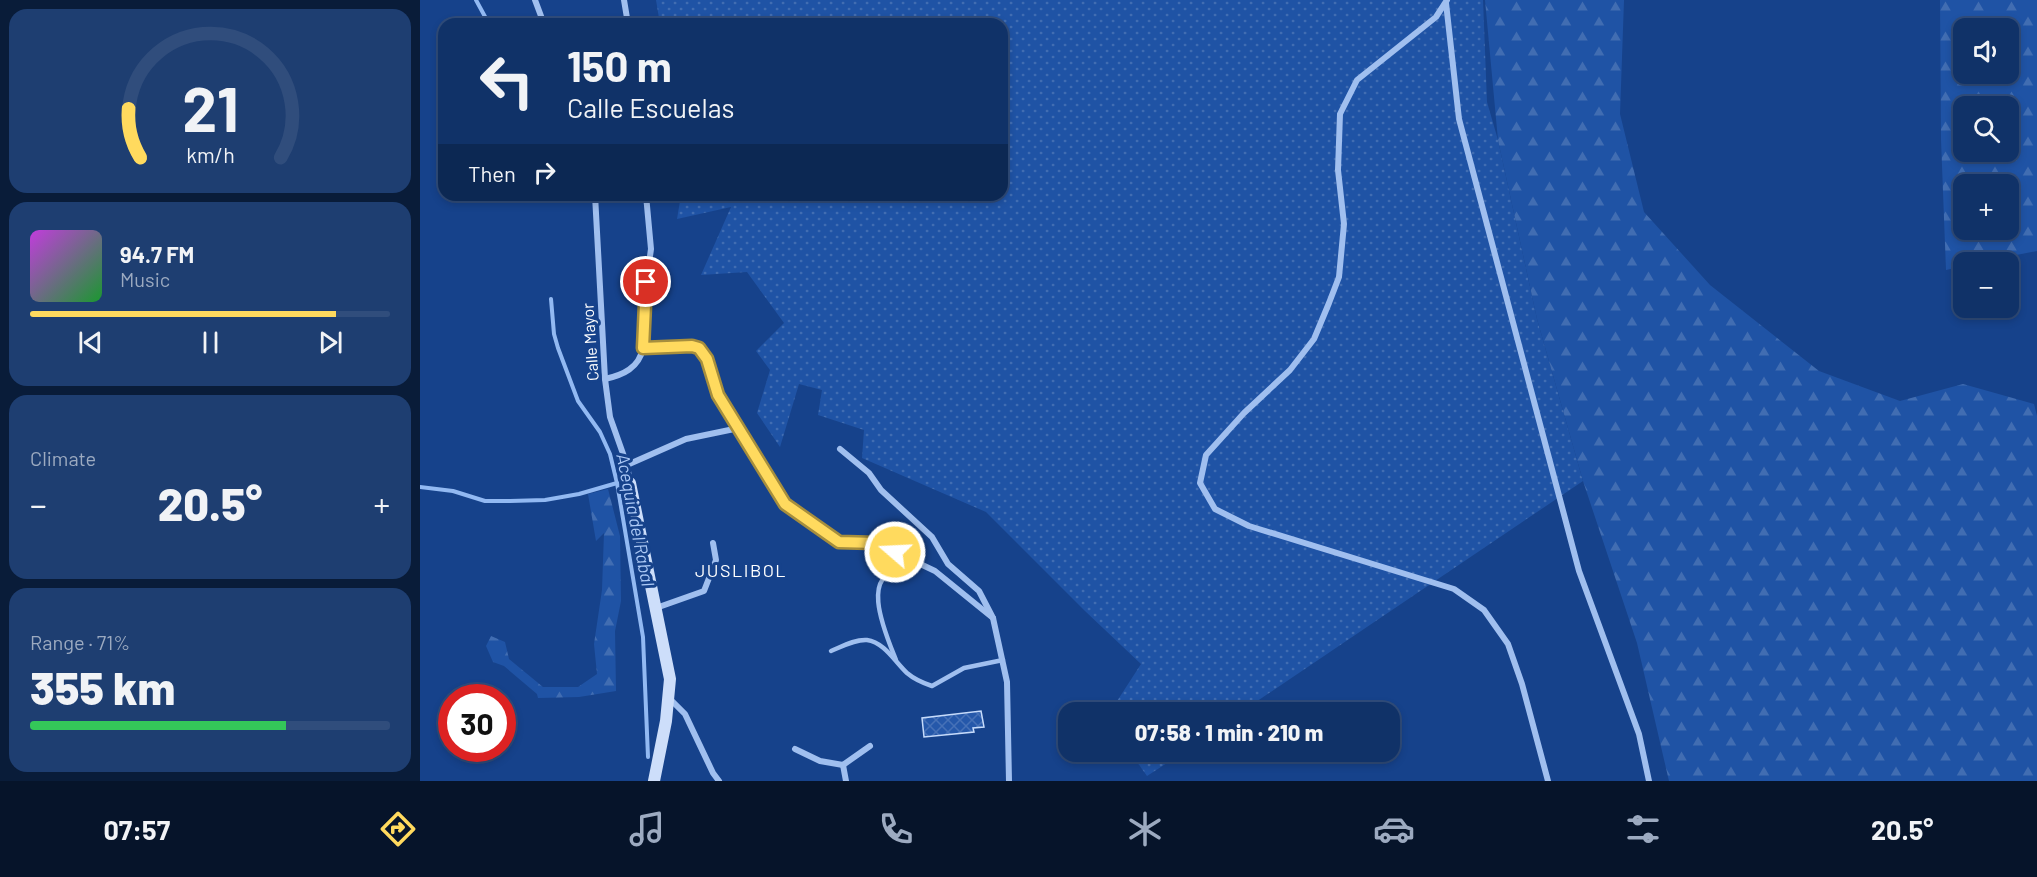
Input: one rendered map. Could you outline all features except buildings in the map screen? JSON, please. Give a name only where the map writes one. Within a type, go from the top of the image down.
[{"type":"street","points":[[535,0],[542,18]]},
{"type":"street","points":[[624,0],[627,18]]},
{"type":"street","points":[[1446,1],[1436,17],[1357,80],[1340,114],[1338,170],[1344,224],[1339,277],[1329,303],[1314,339],[1290,370],[1244,412],[1206,454],[1200,483],[1215,509],[1249,526],[1454,589],[1484,610],[1508,644],[1522,684],[1548,781]]},
{"type":"street","points":[[1446,1],[1459,119],[1579,571],[1639,734],[1649,781]]},
{"type":"street","name":"Calle Mayor","points":[[595,201],[605,379],[610,417],[627,465],[630,483]]},
{"type":"street","points":[[605,379],[620,376],[628,371],[637,362],[643,348],[644,299],[651,249],[647,201]]},
{"type":"street","points":[[643,348],[692,346],[699,348],[707,359],[718,395],[785,504],[839,542],[876,543],[935,571],[993,618]]},
{"type":"street","points":[[627,465],[686,439],[739,428]]},
{"type":"street","points":[[840,449],[869,473],[881,490],[932,537],[948,564],[979,591],[993,618],[1007,682],[1009,781]]},
{"type":"street","points":[[630,483],[670,679],[669,699],[654,781]]},
{"type":"street","points":[[656,608],[704,591],[716,560],[713,543]]},
{"type":"street","points":[[669,699],[685,714],[719,781]]},
{"type":"street","points":[[795,749],[820,761],[843,765],[870,746]]},
{"type":"street","points":[[843,765],[846,781]]},
{"type":"lane","points":[[897,663],[883,628],[878,606],[879,589],[885,576],[891,572],[906,571]]},
{"type":"lane","points":[[831,651],[851,643],[867,640],[876,643],[908,674],[932,686],[964,668],[1002,660]]},
{"type":"green space","points":[[656,0],[1483,0],[1487,102],[1498,140],[1537,319],[1583,481],[1256,702],[1116,702],[1141,664],[986,512],[862,458],[864,430],[818,415],[822,390],[799,384],[780,447],[757,413],[770,370],[756,351],[784,323],[747,272],[701,275],[731,207],[677,219],[680,201],[1008,201],[1008,18],[659,18]]},
{"type":"green space","points":[[1485,0],[1624,0],[1620,114],[1644,212],[1710,285],[1819,371],[1900,401],[1963,384],[2034,404],[2037,416],[2037,781],[1669,781],[1637,643],[1583,481],[1537,319],[1498,140]]},
{"type":"green space","points":[[1940,0],[2037,0],[2037,251],[2019,254],[2019,252],[1953,252],[1953,268],[1946,270],[1941,139]]},
{"type":"green space","points":[[608,489],[620,536],[621,601],[615,631],[616,691],[579,697],[538,698],[537,694],[504,666],[493,662],[486,646],[491,636],[505,642],[509,659],[543,687],[578,687],[597,674],[594,644],[602,590],[604,533],[596,541],[588,494]]},
{"type":"green space","points":[[1137,762],[1169,762],[1147,776]]},
{"type":"waterway","points":[[476,0],[486,18]]},
{"type":"waterway","name":"Acequia del Rabal","points":[[551,299],[554,334],[558,348],[578,401],[600,432],[610,454],[617,483],[643,637],[648,757]]},
{"type":"waterway","points":[[420,487],[453,491],[485,501],[510,501],[545,500],[579,494],[617,483]]},
{"type":"district","name":"JUSLIBOL","points":[[741,571]]},
{"type":"route","points":[[646,282],[643,348],[692,346],[704,353],[718,395],[785,504],[839,542],[876,543],[895,552]]}]
